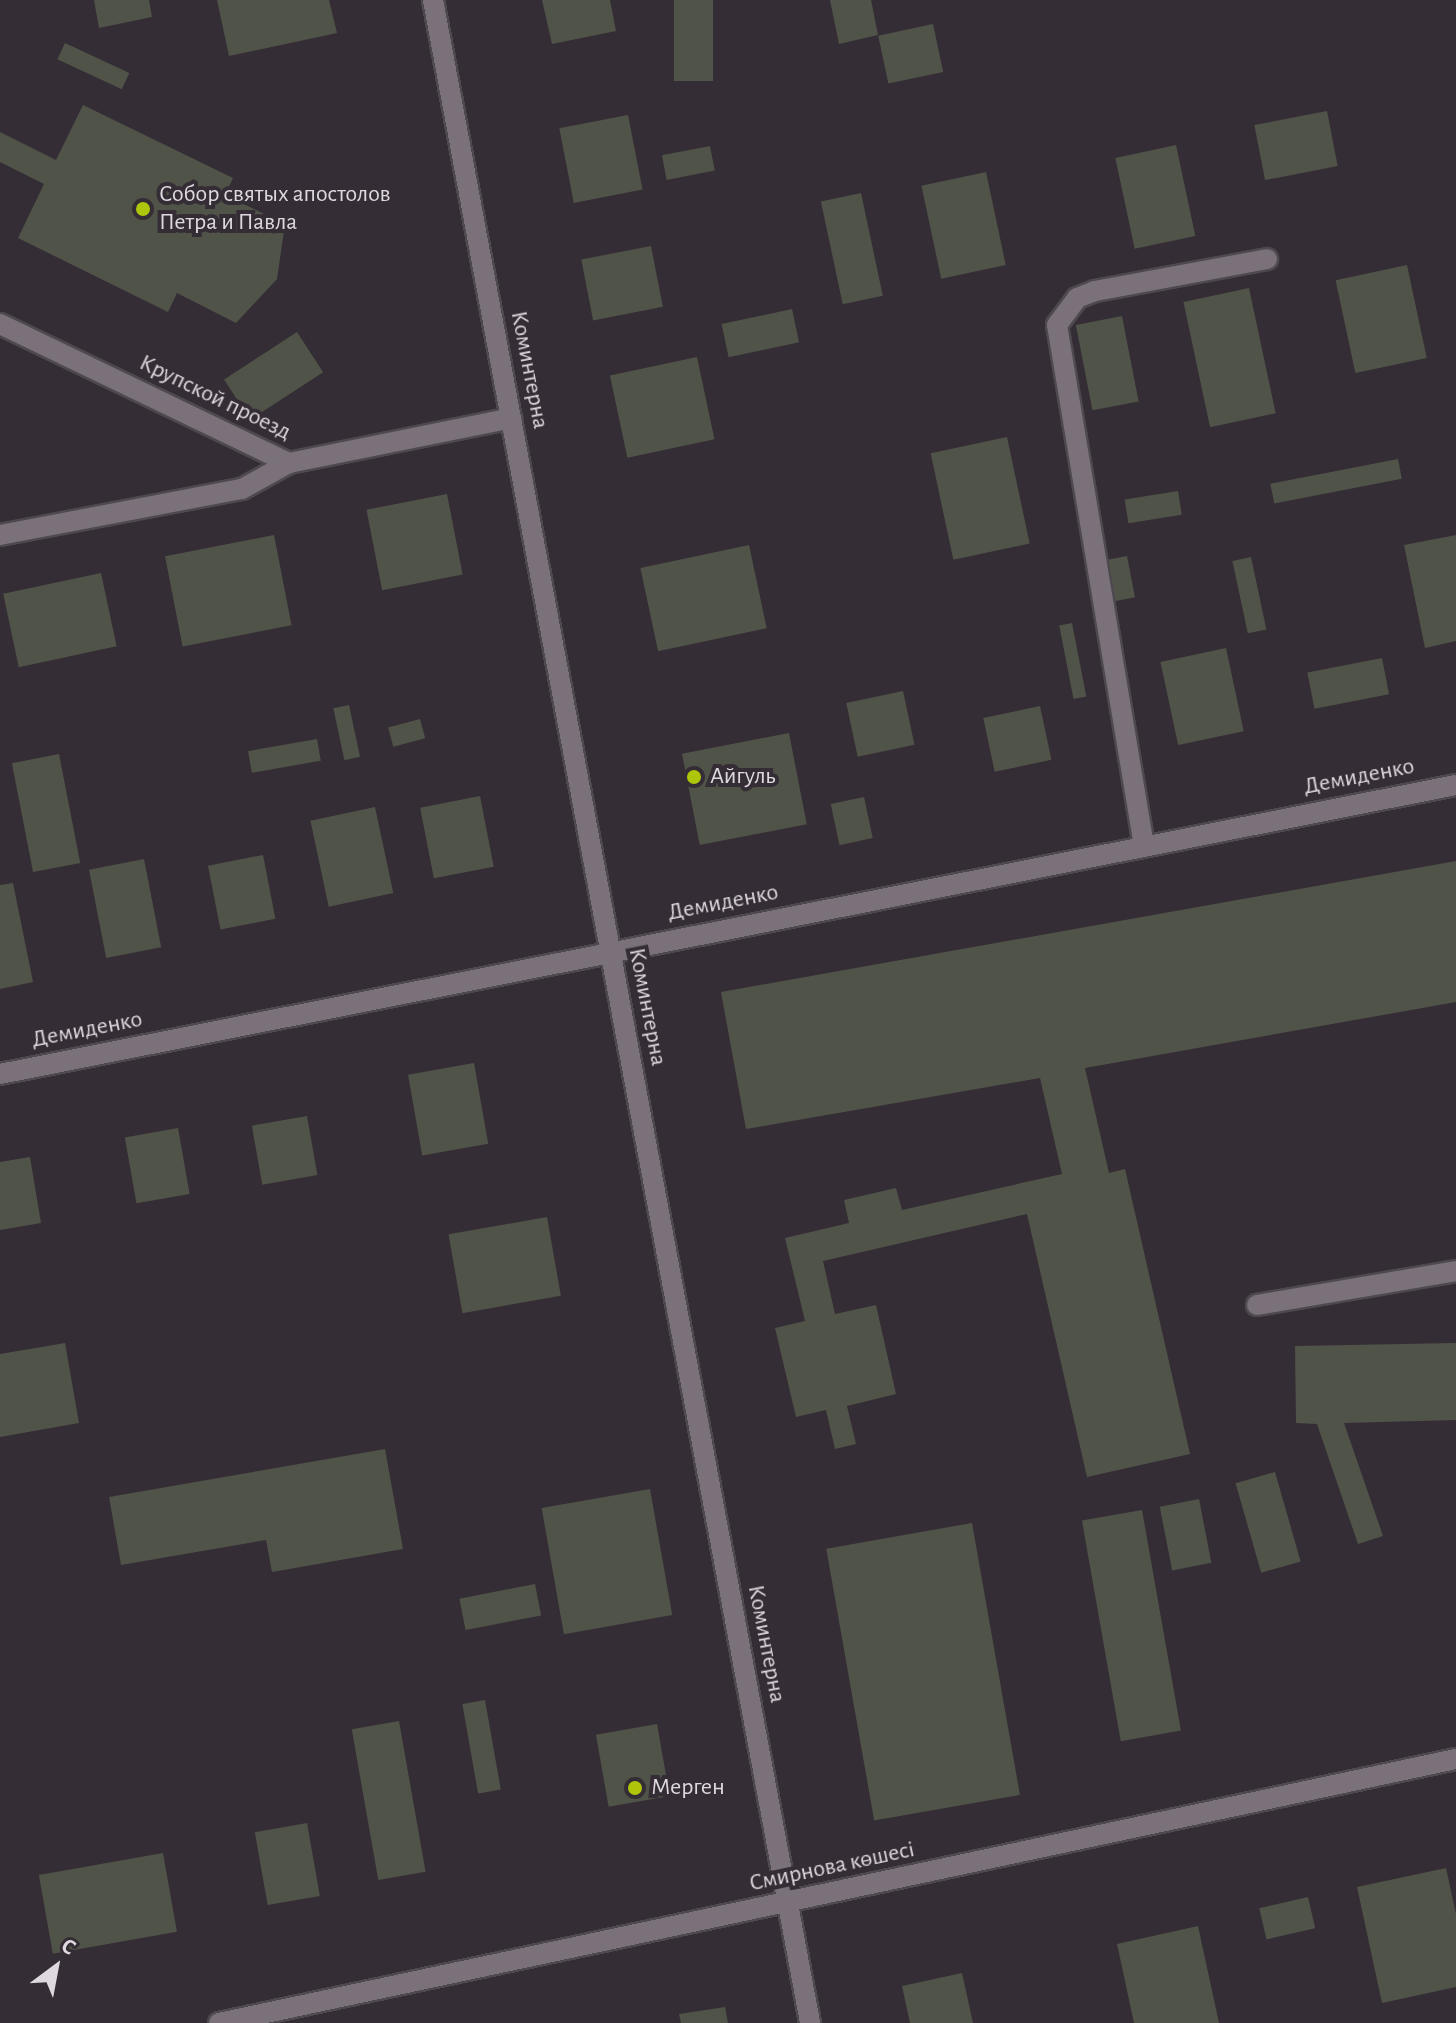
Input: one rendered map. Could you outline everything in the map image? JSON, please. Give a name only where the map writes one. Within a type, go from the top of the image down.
[{"type":"street","name":"Коминтерна","points":[[433,0],[810,2023]]},
{"type":"street","points":[[1144,846],[1057,325],[1077,298],[1095,291],[1267,259]]},
{"type":"street","name":"Крупской проезд","points":[[0,324],[289,463],[512,418]]},
{"type":"street","points":[[0,535],[242,489],[289,463]]},
{"type":"street","name":"Демиденко","points":[[0,1074],[1456,785]]},
{"type":"street","points":[[1257,1305],[1456,1271]]},
{"type":"street","name":"Смирнова көшесі","points":[[219,2023],[1456,1759]]},
{"type":"building","points":[[94,0],[149,0],[152,17],[99,28]]},
{"type":"building","points":[[217,0],[329,0],[337,33],[229,56]]},
{"type":"building","points":[[542,0],[610,0],[616,31],[552,44]]},
{"type":"building","points":[[674,0],[713,0],[713,81],[674,81]]},
{"type":"building","points":[[830,0],[871,0],[878,35],[839,44]]},
{"type":"building","points":[[933,24],[943,72],[888,84],[878,36]]},
{"type":"building","points":[[65,43],[129,73],[122,89],[57,59]]},
{"type":"building","name":"Собор святых апостолов Петра и Павла","points":[[83,105],[233,178],[225,195],[285,224],[277,279],[236,323],[177,293],[168,312],[18,238],[44,184],[0,162],[0,132],[56,160]]},
{"type":"building","points":[[1327,111],[1338,166],[1265,180],[1254,125]]},
{"type":"building","points":[[628,115],[643,190],[574,203],[559,128]]},
{"type":"building","points":[[1176,145],[1195,236],[1135,249],[1115,158]]},
{"type":"building","points":[[710,146],[715,171],[667,180],[662,155]]},
{"type":"building","points":[[986,172],[1006,265],[941,279],[921,186]]},
{"type":"building","points":[[861,193],[883,296],[843,304],[821,202]]},
{"type":"building","points":[[651,246],[663,307],[593,320],[581,260]]},
{"type":"building","points":[[1407,265],[1427,358],[1355,373],[1336,280]]},
{"type":"building","points":[[1249,288],[1276,413],[1210,427],[1183,302]]},
{"type":"building","points":[[792,309],[799,342],[729,357],[722,324]]},
{"type":"building","points":[[1122,316],[1139,401],[1092,410],[1076,325]]},
{"type":"building","points":[[297,332],[323,372],[250,420],[224,379]]},
{"type":"building","points":[[697,357],[714,439],[627,458],[610,376]]},
{"type":"building","points":[[1007,437],[1030,544],[953,560],[931,453]]},
{"type":"building","points":[[1398,459],[1402,479],[1274,503],[1270,484]]},
{"type":"building","points":[[1178,491],[1182,515],[1128,523],[1125,499]]},
{"type":"building","points":[[447,494],[463,574],[382,590],[367,510]]},
{"type":"building","points":[[274,535],[292,625],[183,646],[165,556]]},
{"type":"building","points":[[1456,535],[1456,641],[1425,648],[1404,545]]},
{"type":"building","points":[[749,545],[767,628],[658,651],[640,568]]},
{"type":"building","points":[[1127,556],[1135,597],[1106,603],[1098,562]]},
{"type":"building","points":[[1251,557],[1266,629],[1248,633],[1232,561]]},
{"type":"building","points":[[101,573],[117,646],[19,667],[3,594]]},
{"type":"building","points":[[1072,623],[1086,697],[1074,699],[1059,625]]},
{"type":"building","points":[[1226,648],[1244,731],[1178,745],[1160,662]]},
{"type":"building","points":[[1382,658],[1389,694],[1314,709],[1307,673]]},
{"type":"building","points":[[903,691],[914,745],[858,757],[846,703]]},
{"type":"building","points":[[349,705],[360,757],[344,760],[333,708]]},
{"type":"building","points":[[1040,706],[1051,760],[995,772],[983,718]]},
{"type":"building","points":[[420,719],[425,738],[393,747],[388,728]]},
{"type":"building","points":[[789,733],[807,824],[700,845],[682,754]]},
{"type":"building","points":[[317,739],[321,761],[252,773],[248,751]]},
{"type":"building","points":[[59,754],[80,863],[33,872],[12,763]]},
{"type":"building","points":[[480,796],[494,867],[434,878],[420,808]]},
{"type":"building","points":[[864,797],[873,838],[839,845],[831,804]]},
{"type":"building","points":[[375,807],[393,893],[329,907],[310,821]]},
{"type":"building","points":[[263,855],[275,919],[220,929],[208,866]]},
{"type":"building","points":[[144,859],[161,947],[106,958],[89,870]]},
{"type":"building","points":[[1456,861],[1456,1002],[1085,1068],[1109,1173],[1125,1169],[1190,1454],[1087,1477],[1027,1214],[823,1261],[835,1314],[876,1305],[896,1394],[847,1406],[856,1444],[835,1449],[826,1410],[796,1417],[775,1328],[805,1321],[785,1238],[849,1223],[844,1200],[896,1188],[902,1210],[1062,1174],[1040,1078],[746,1129],[721,992]]},
{"type":"building","points":[[13,883],[33,982],[0,989],[0,885]]},
{"type":"building","points":[[474,1063],[488,1144],[422,1155],[408,1075]]},
{"type":"building","points":[[307,1116],[317,1175],[262,1185],[252,1126]]},
{"type":"building","points":[[178,1128],[190,1194],[136,1203],[125,1137]]},
{"type":"building","points":[[30,1157],[41,1223],[0,1230],[0,1162]]},
{"type":"building","points":[[547,1217],[561,1296],[462,1313],[449,1234]]},
{"type":"building","points":[[65,1343],[79,1423],[0,1437],[0,1354]]},
{"type":"building","points":[[1456,1343],[1456,1420],[1344,1423],[1383,1536],[1358,1544],[1317,1424],[1296,1423],[1295,1346]]},
{"type":"building","points":[[385,1449],[403,1549],[272,1572],[266,1540],[121,1565],[109,1497]]},
{"type":"building","points":[[1275,1472],[1301,1561],[1261,1573],[1236,1483]]},
{"type":"building","points":[[650,1489],[672,1615],[564,1634],[542,1508]]},
{"type":"building","points":[[1199,1499],[1211,1563],[1172,1570],[1160,1507]]},
{"type":"building","points":[[1142,1510],[1181,1731],[1121,1741],[1082,1521]]},
{"type":"building","points":[[972,1523],[1020,1795],[874,1821],[826,1549]]},
{"type":"building","points":[[535,1584],[541,1615],[466,1630],[459,1599]]},
{"type":"building","points":[[485,1700],[501,1790],[478,1794],[462,1704]]},
{"type":"building","points":[[399,1721],[426,1872],[378,1880],[352,1729]]},
{"type":"building","points":[[657,1724],[670,1796],[609,1807],[596,1735]]},
{"type":"building","points":[[307,1823],[320,1896],[268,1905],[255,1832]]},
{"type":"building","points":[[163,1853],[177,1932],[53,1954],[39,1875]]},
{"type":"building","points":[[1446,1868],[1456,1914],[1456,1987],[1382,2003],[1357,1887]]},
{"type":"building","points":[[1308,1897],[1315,1928],[1266,1939],[1259,1908]]},
{"type":"building","points":[[1198,1926],[1219,2023],[1134,2023],[1117,1944]]},
{"type":"building","points":[[962,1973],[973,2023],[910,2023],[902,1986]]},
{"type":"building","points":[[725,2007],[728,2023],[681,2023],[679,2014]]},
{"type":"place","name":"Собор святых апостолов Петра и Павла","points":[[143,209]]},
{"type":"place","name":"Айгуль","points":[[694,777]]},
{"type":"place","name":"Мерген","points":[[635,1788]]}]
